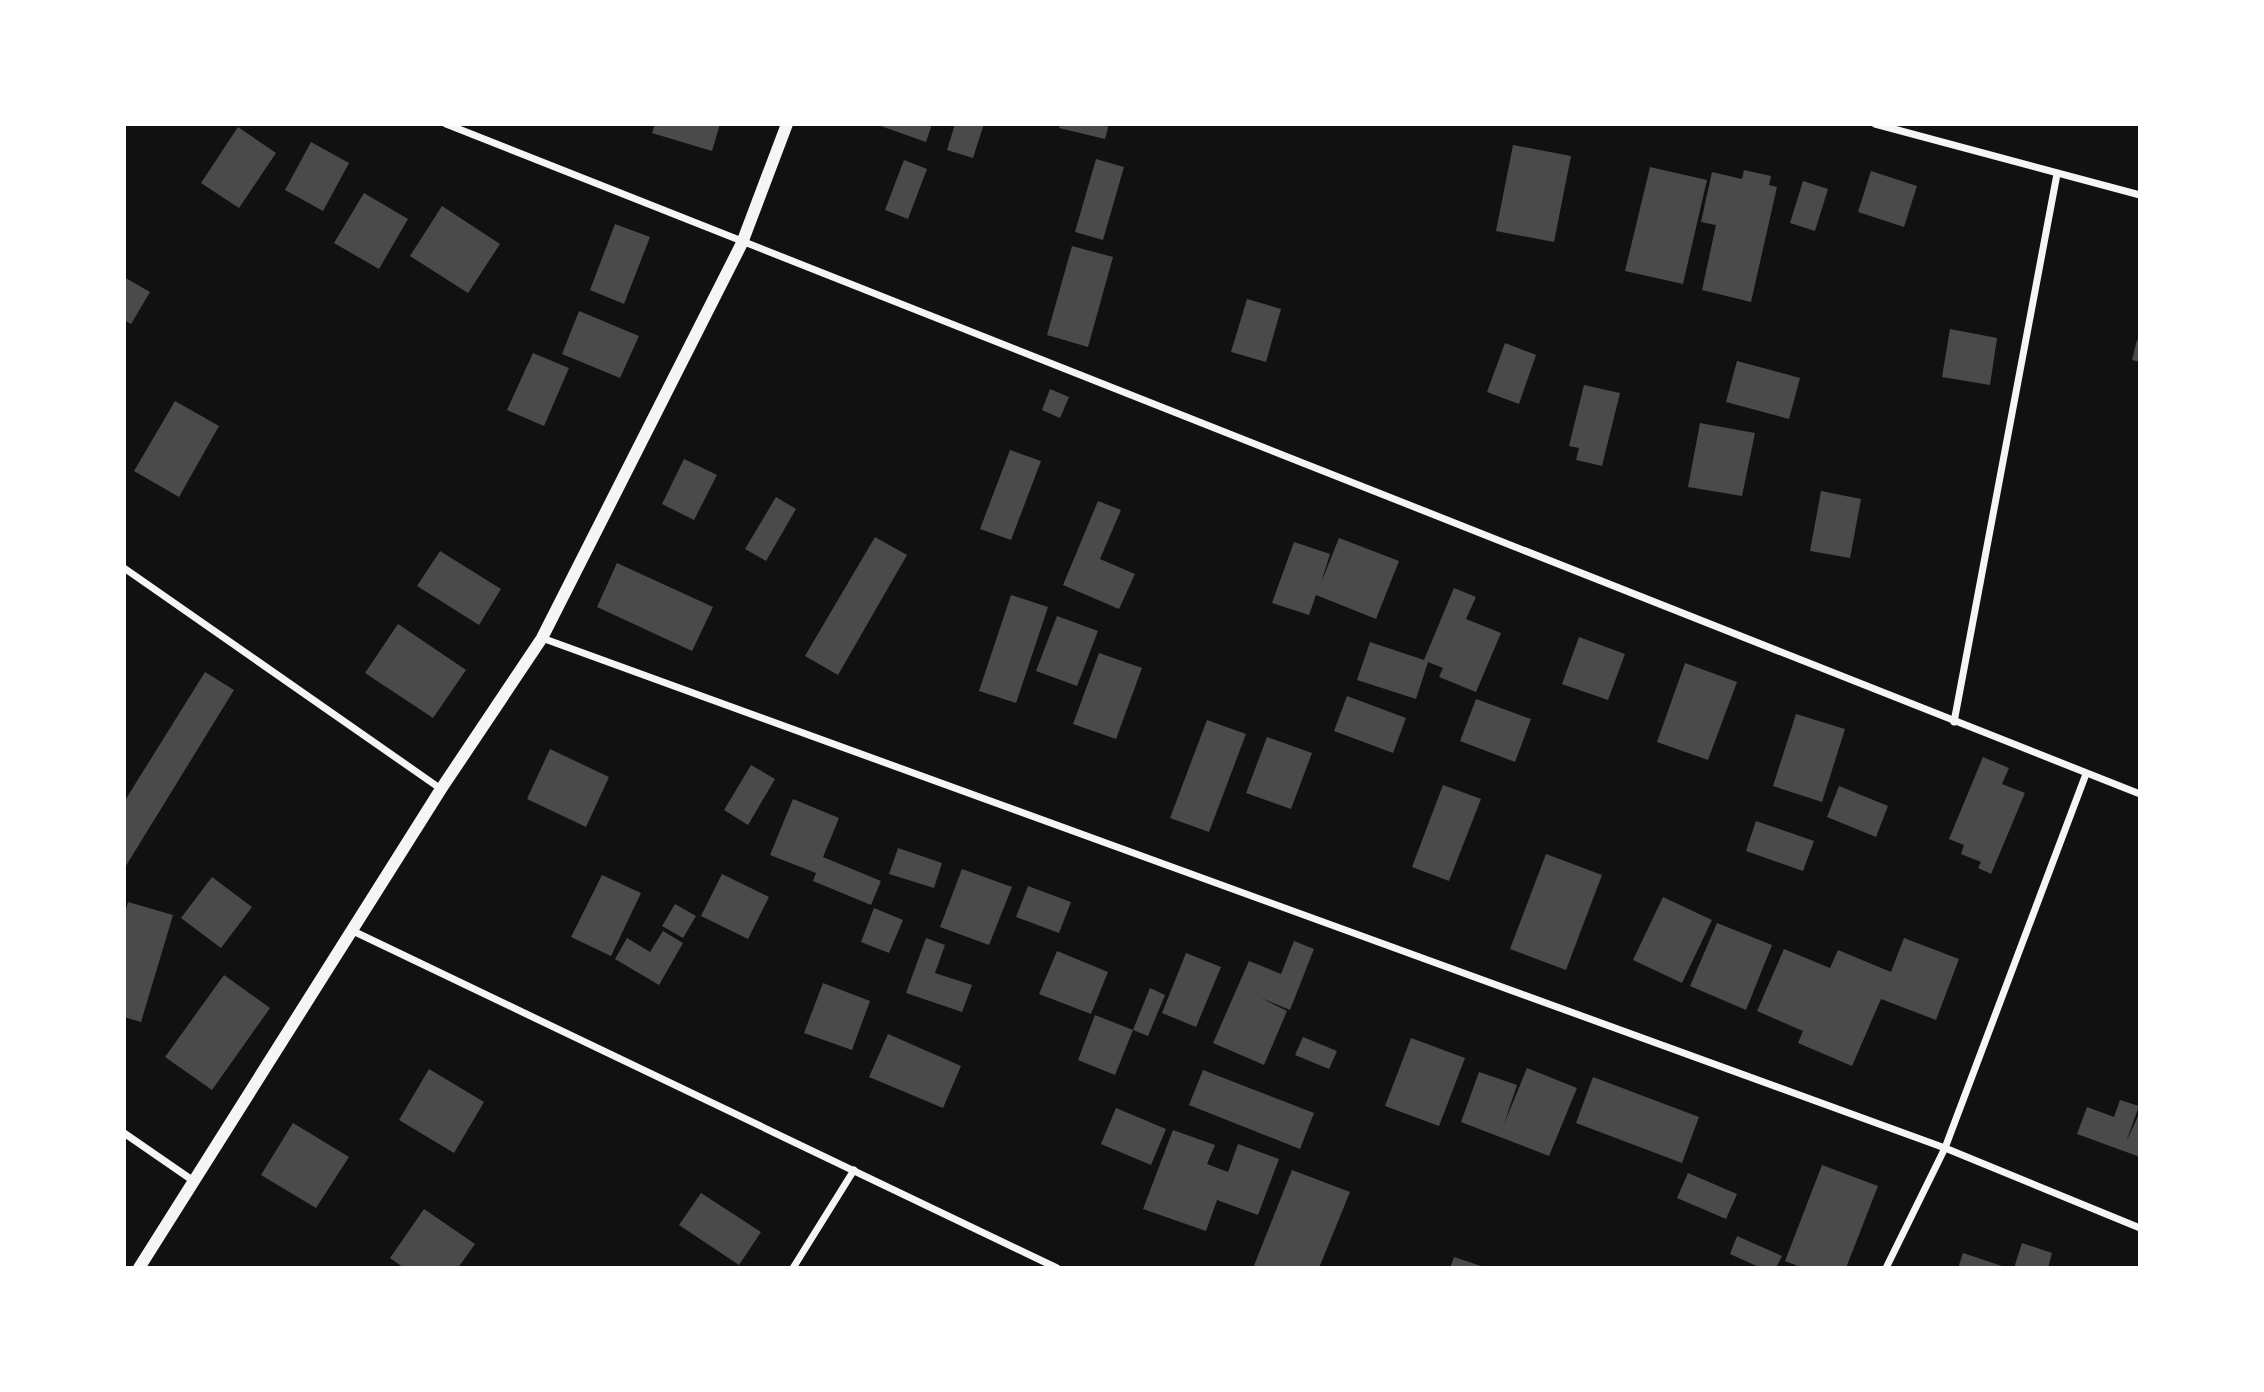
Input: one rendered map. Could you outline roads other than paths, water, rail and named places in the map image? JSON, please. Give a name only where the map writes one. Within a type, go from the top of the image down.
[{"type":"street","points":[[446,124],[2140,794]]},
{"type":"street","points":[[139,1268],[441,789],[542,638],[742,243],[787,124]]},
{"type":"street","points":[[1875,124],[2140,195]]},
{"type":"street","points":[[1954,722],[2057,174]]},
{"type":"street","points":[[124,568],[441,789]]},
{"type":"street","points":[[542,638],[1944,1148],[2140,1228]]},
{"type":"street","points":[[1886,1268],[1944,1148],[2086,774]]},
{"type":"street","points":[[353,931],[1057,1268]]},
{"type":"street","points":[[124,1133],[194,1182]]},
{"type":"street","points":[[793,1268],[854,1170]]}]
